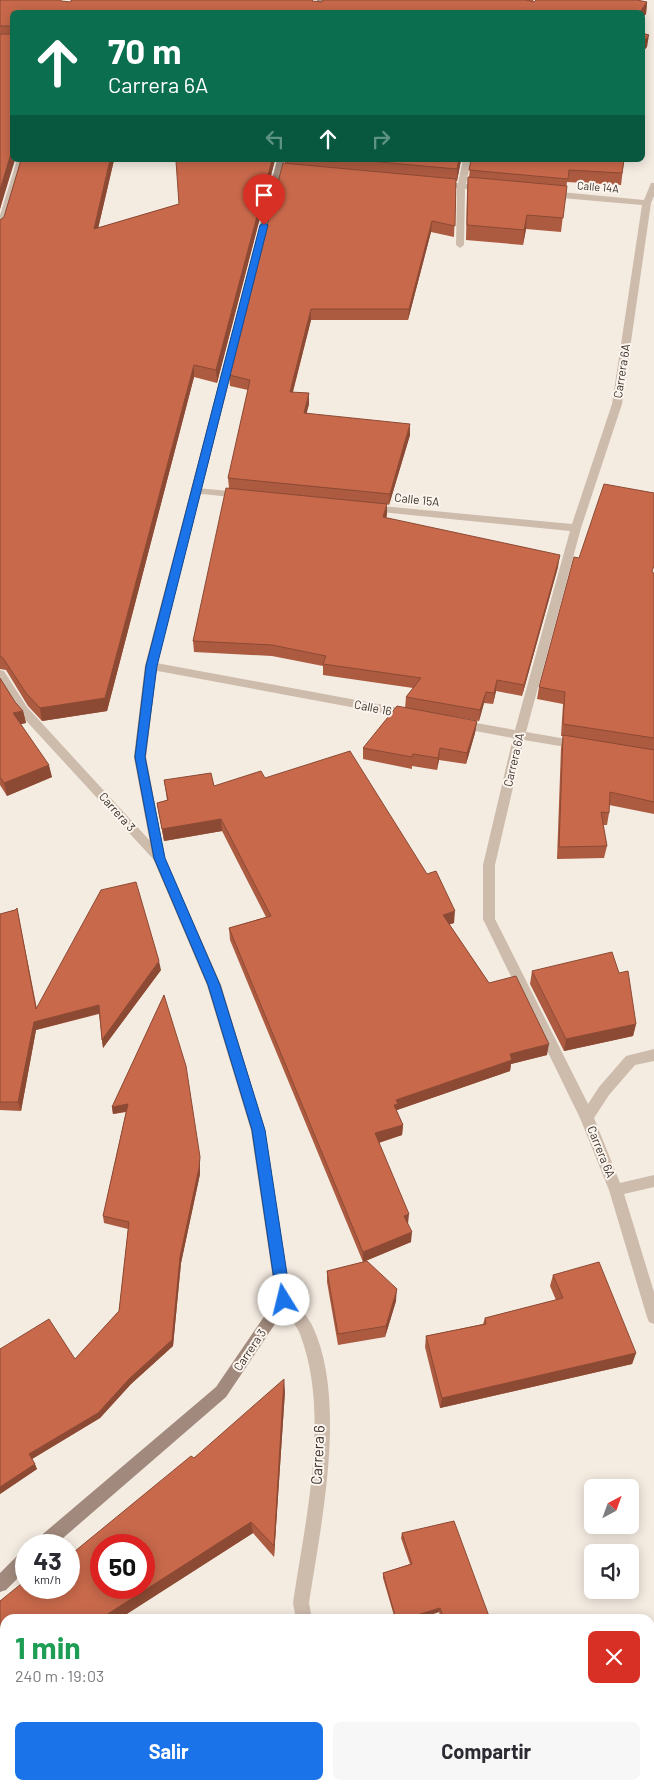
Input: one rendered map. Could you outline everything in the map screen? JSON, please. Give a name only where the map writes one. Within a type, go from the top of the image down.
[{"type":"main road","points":[[159,858],[140,757],[152,666],[282,166]]},
{"type":"main road","name":"Carrera 3","points":[[56,1534],[221,1392],[284,1300],[258,1130],[214,985],[159,858]]},
{"type":"main road","points":[[0,1584],[15,1570]]},
{"type":"street","points":[[0,229],[20,162]]},
{"type":"street","points":[[460,245],[461,186],[467,162]]},
{"type":"street","points":[[432,183],[490,188]]},
{"type":"street","name":"Carrera 6A","points":[[654,185],[647,203],[617,404],[576,528],[519,735],[489,865],[489,919],[587,1117],[616,1190],[654,1318]]},
{"type":"street","name":"Calle 14A","points":[[539,193],[647,203]]},
{"type":"street","points":[[196,491],[255,496]]},
{"type":"street","name":"Calle 15A","points":[[362,507],[576,528]]},
{"type":"street","name":"Calle 16","points":[[152,666],[422,717]]},
{"type":"street","name":"Carrera 3","points":[[0,674],[23,710],[159,858]]},
{"type":"street","points":[[452,722],[587,746]]},
{"type":"street","points":[[587,1117],[604,1091],[631,1060],[654,1056]]},
{"type":"street","points":[[616,1190],[654,1181]]},
{"type":"street","name":"Carrera 6","points":[[284,1300],[306,1329],[320,1376],[320,1460],[301,1603],[303,1614]]},
{"type":"building","points":[[0,0],[61,0],[71,2],[71,0],[313,0],[322,2],[323,0],[526,0],[534,2],[536,0],[637,0],[647,2],[641,10],[10,10],[10,26],[0,26]]},
{"type":"building","points":[[0,34],[10,34],[10,157],[0,190]]},
{"type":"building","points":[[20,162],[110,162],[94,229],[179,204],[176,162],[271,162],[216,370],[194,365],[105,698],[40,708],[26,693],[0,656],[0,220],[4,217]]},
{"type":"building","points":[[380,162],[459,162],[457,169]]},
{"type":"building","points":[[471,162],[624,162],[622,173],[569,170],[568,179],[469,170]]},
{"type":"building","points":[[283,163],[456,179],[455,226],[432,221],[409,309],[311,309],[290,392],[309,393],[304,413],[410,424],[390,494],[228,478],[250,380],[229,375]]},
{"type":"building","points":[[468,177],[567,186],[563,218],[527,215],[524,230],[467,225]]},
{"type":"building","points":[[604,484],[654,493],[654,566],[652,571],[654,574],[654,738],[563,724],[565,692],[539,687],[574,557],[579,558]]},
{"type":"building","points":[[226,488],[387,504],[383,517],[560,555],[524,685],[497,680],[494,693],[486,692],[480,710],[406,697],[421,678],[323,664],[326,656],[272,645],[193,641]]},
{"type":"building","points":[[0,678],[23,711],[13,713],[49,765],[4,783],[0,777]]},
{"type":"building","points":[[397,706],[477,721],[467,753],[440,748],[438,758],[413,754],[412,757],[363,748]]},
{"type":"building","points":[[563,735],[654,750],[654,802],[610,792],[609,813],[601,812],[607,846],[559,847]]},
{"type":"building","points":[[350,751],[427,874],[436,871],[455,911],[443,915],[489,983],[516,976],[549,1044],[510,1054],[512,1060],[396,1100],[398,1104],[394,1105],[403,1125],[375,1133],[409,1214],[404,1216],[412,1232],[363,1252],[229,928],[271,916],[221,819],[162,829],[157,803],[168,800],[164,780],[211,773],[214,786],[261,771],[265,778]]},
{"type":"building","points":[[136,882],[159,961],[102,1040],[99,1005],[34,1022],[18,1102],[0,1102],[0,914],[17,908],[36,1009],[101,890]]},
{"type":"building","points":[[612,952],[619,973],[628,971],[636,1024],[566,1039],[532,971]]},
{"type":"building","points":[[164,995],[186,1066],[200,1157],[180,1257],[172,1340],[130,1378],[98,1413],[29,1454],[35,1464],[0,1487],[0,1349],[49,1319],[75,1359],[119,1311],[129,1222],[103,1216],[128,1104],[112,1107]]},
{"type":"building","points":[[367,1261],[397,1289],[386,1326],[338,1334],[327,1271]]},
{"type":"building","points":[[599,1262],[636,1353],[442,1398],[426,1336],[486,1324],[485,1318],[563,1298],[553,1275]]},
{"type":"building","points":[[284,1379],[274,1546],[251,1522],[155,1584],[155,1534],[96,1534],[191,1456],[194,1458]]},
{"type":"building","points":[[454,1521],[488,1614],[442,1614],[440,1608],[420,1614],[395,1614],[383,1573],[412,1564],[402,1533]]},
{"type":"building","points":[[90,1539],[90,1599],[131,1599],[108,1614],[0,1614],[0,1601],[15,1589],[15,1599],[80,1599],[80,1547]]},
{"type":"route","points":[[264,225],[152,666],[140,757],[159,858],[214,985],[258,1130],[284,1300]]}]
